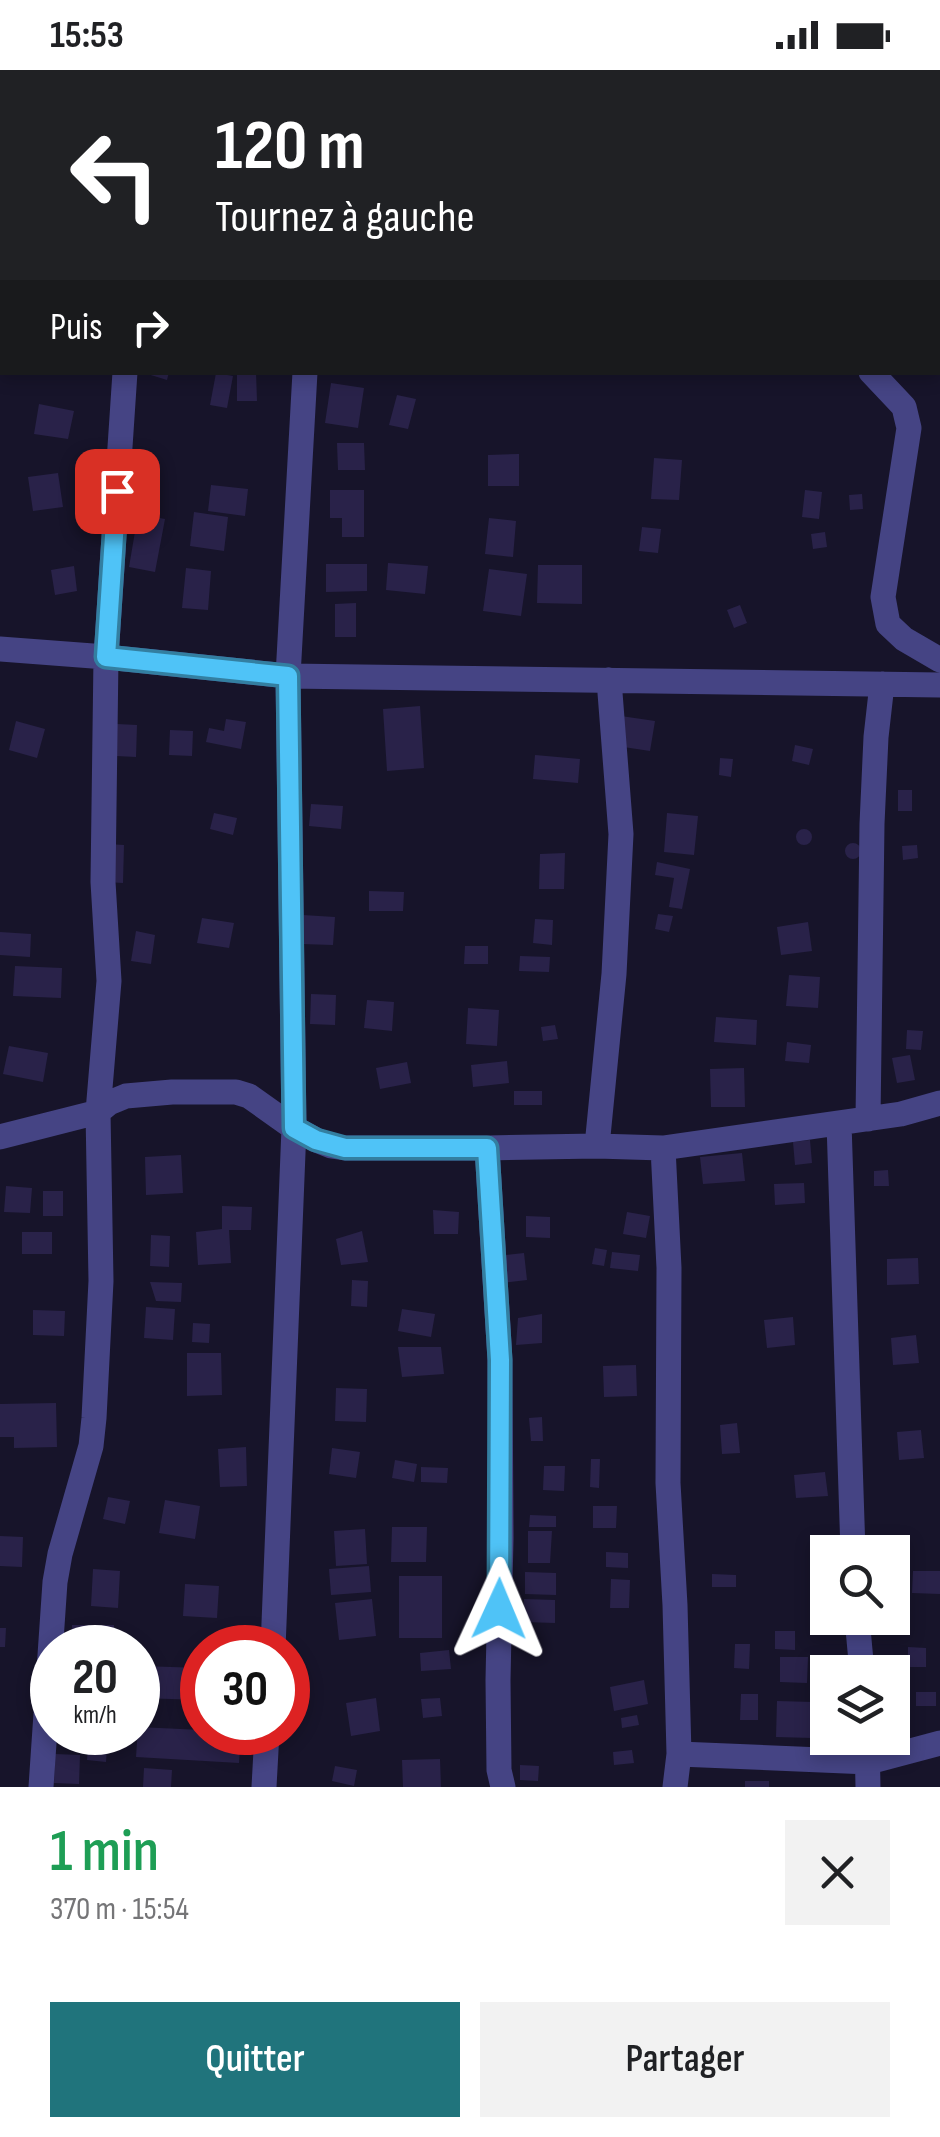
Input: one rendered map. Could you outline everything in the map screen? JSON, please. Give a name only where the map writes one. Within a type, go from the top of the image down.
[{"type":"street","points":[[41,1787],[54,1582],[91,1446],[94,1418],[101,1281],[98,1112],[109,980],[103,882],[106,657],[125,375]]},
{"type":"street","points":[[274,1625],[294,1128],[288,676],[305,375]]},
{"type":"street","points":[[874,375],[904,406],[909,428],[883,597],[888,624],[904,640],[940,660]]},
{"type":"street","points":[[0,649],[288,676],[940,685]]},
{"type":"street","points":[[597,1146],[614,974],[621,834],[610,680]]},
{"type":"street","points":[[868,1120],[872,824],[882,684]]},
{"type":"street","points":[[0,1137],[98,1112],[109,1102],[126,1096],[172,1092],[236,1092],[250,1096],[294,1128],[316,1140],[345,1148],[663,1148],[868,1120],[940,1104]]},
{"type":"street","points":[[840,1124],[852,1535]]},
{"type":"street","points":[[487,1148],[500,1360],[498,1680],[499,1770],[503,1787]]},
{"type":"street","points":[[663,1148],[669,1268],[668,1483],[679,1754],[675,1787]]},
{"type":"street","points":[[679,1754],[868,1762],[940,1743]]},
{"type":"street","points":[[264,1787],[266,1755]]},
{"type":"building","points":[[216,375],[233,376],[227,408],[210,405]]},
{"type":"building","points":[[237,375],[256,375],[257,401],[237,401]]},
{"type":"building","points":[[331,383],[364,388],[358,428],[325,423]]},
{"type":"building","points":[[397,395],[416,399],[408,429],[389,425]]},
{"type":"building","points":[[39,404],[74,411],[68,439],[34,434]]},
{"type":"building","points":[[337,443],[364,443],[365,470],[338,470]]},
{"type":"building","points":[[519,454],[519,486],[488,486],[488,455]]},
{"type":"building","points":[[654,458],[682,460],[679,500],[651,499]]},
{"type":"building","points":[[58,473],[63,507],[33,511],[28,477]]},
{"type":"building","points":[[211,485],[248,489],[245,516],[208,511]]},
{"type":"building","points":[[330,490],[364,490],[364,537],[342,537],[342,518],[330,518]]},
{"type":"building","points":[[805,490],[822,492],[819,519],[802,517]]},
{"type":"building","points":[[862,494],[863,509],[850,510],[849,495]]},
{"type":"building","points":[[194,512],[228,517],[224,551],[190,546]]},
{"type":"building","points":[[138,514],[165,519],[155,572],[129,567]]},
{"type":"building","points":[[489,518],[516,521],[513,557],[485,554]]},
{"type":"building","points":[[642,527],[661,529],[658,553],[639,551]]},
{"type":"building","points":[[825,532],[827,547],[813,549],[811,534]]},
{"type":"building","points":[[388,563],[428,566],[425,594],[386,590]]},
{"type":"building","points":[[326,564],[367,564],[367,591],[326,592]]},
{"type":"building","points":[[538,565],[582,565],[582,604],[537,603]]},
{"type":"building","points":[[74,566],[77,591],[55,595],[51,570]]},
{"type":"building","points":[[186,568],[211,571],[208,610],[182,608]]},
{"type":"building","points":[[489,569],[527,574],[521,616],[483,611]]},
{"type":"building","points":[[356,603],[356,637],[335,637],[335,604]]},
{"type":"building","points":[[740,605],[747,623],[734,628],[727,610]]},
{"type":"building","points":[[420,706],[424,768],[387,771],[383,709]]},
{"type":"building","points":[[621,716],[655,721],[650,751],[617,746]]},
{"type":"building","points":[[226,719],[246,722],[241,749],[206,742],[209,728],[224,731]]},
{"type":"building","points":[[16,721],[45,729],[37,758],[9,750]]},
{"type":"building","points":[[117,724],[137,725],[136,757],[116,756]]},
{"type":"building","points":[[170,730],[193,731],[192,756],[169,755]]},
{"type":"building","points":[[795,745],[813,749],[809,765],[792,761]]},
{"type":"building","points":[[535,755],[580,759],[578,783],[533,779]]},
{"type":"building","points":[[720,758],[733,759],[731,777],[719,775]]},
{"type":"building","points":[[898,790],[912,790],[912,811],[898,811]]},
{"type":"building","points":[[311,804],[343,806],[341,829],[309,826]]},
{"type":"building","points":[[214,813],[237,818],[233,835],[210,829]]},
{"type":"building","points":[[667,813],[698,816],[694,855],[664,852]]},
{"type":"building","points":[[804,829],[812,837],[804,845],[796,837]]},
{"type":"building","points":[[853,843],[861,851],[853,859],[845,851]]},
{"type":"building","points":[[107,844],[124,845],[123,883],[106,882]]},
{"type":"building","points":[[917,845],[918,858],[903,860],[902,846]]},
{"type":"building","points":[[565,853],[564,889],[539,889],[540,854]]},
{"type":"building","points":[[657,862],[690,869],[682,909],[669,907],[674,878],[655,875]]},
{"type":"building","points":[[369,891],[404,892],[403,911],[369,911]]},
{"type":"building","points":[[658,914],[673,916],[669,932],[655,929]]},
{"type":"building","points":[[303,915],[335,917],[333,945],[301,944]]},
{"type":"building","points":[[202,918],[234,923],[229,948],[197,943]]},
{"type":"building","points":[[535,919],[553,920],[552,945],[533,943]]},
{"type":"building","points":[[808,922],[812,951],[781,955],[777,927]]},
{"type":"building","points":[[136,931],[155,935],[151,964],[131,961]]},
{"type":"building","points":[[0,932],[31,934],[30,957],[0,955]]},
{"type":"building","points":[[465,946],[488,946],[488,964],[464,964]]},
{"type":"building","points":[[520,956],[550,957],[549,972],[519,971]]},
{"type":"building","points":[[15,966],[62,968],[61,998],[13,996]]},
{"type":"building","points":[[789,975],[820,977],[818,1008],[786,1006]]},
{"type":"building","points":[[311,994],[336,995],[335,1025],[310,1024]]},
{"type":"building","points":[[367,1000],[394,1002],[392,1031],[364,1028]]},
{"type":"building","points":[[468,1008],[499,1010],[497,1046],[466,1044]]},
{"type":"building","points":[[716,1017],[757,1020],[756,1045],[714,1042]]},
{"type":"building","points":[[555,1025],[558,1039],[543,1041],[541,1027]]},
{"type":"building","points":[[907,1030],[923,1031],[921,1050],[906,1049]]},
{"type":"building","points":[[787,1042],[811,1045],[809,1063],[785,1061]]},
{"type":"building","points":[[9,1046],[48,1053],[43,1082],[3,1074]]},
{"type":"building","points":[[910,1055],[915,1080],[897,1083],[892,1058]]},
{"type":"building","points":[[507,1061],[509,1083],[473,1087],[471,1065]]},
{"type":"building","points":[[407,1062],[411,1083],[380,1089],[376,1068]]},
{"type":"building","points":[[744,1068],[745,1107],[711,1107],[710,1069]]},
{"type":"building","points":[[514,1091],[542,1091],[542,1105],[514,1105]]},
{"type":"building","points":[[810,1140],[812,1163],[795,1165],[793,1142]]},
{"type":"building","points":[[742,1153],[745,1181],[703,1184],[700,1157]]},
{"type":"building","points":[[181,1155],[183,1193],[146,1195],[145,1157]]},
{"type":"building","points":[[888,1170],[889,1186],[874,1186],[874,1171]]},
{"type":"building","points":[[804,1183],[805,1203],[775,1205],[774,1184]]},
{"type":"building","points":[[6,1186],[32,1188],[30,1213],[4,1212]]},
{"type":"building","points":[[43,1191],[63,1191],[63,1216],[43,1216]]},
{"type":"building","points":[[222,1206],[252,1207],[251,1230],[229,1230],[231,1263],[198,1265],[196,1232],[222,1229]]},
{"type":"building","points":[[433,1210],[459,1212],[458,1234],[434,1234]]},
{"type":"building","points":[[627,1212],[650,1216],[646,1238],[623,1234]]},
{"type":"building","points":[[526,1216],[550,1217],[550,1238],[526,1237]]},
{"type":"building","points":[[362,1231],[368,1262],[341,1265],[336,1239]]},
{"type":"building","points":[[22,1232],[52,1232],[52,1254],[22,1254]]},
{"type":"building","points":[[151,1235],[170,1236],[169,1267],[150,1266]]},
{"type":"building","points":[[595,1248],[607,1250],[604,1266],[592,1264]]},
{"type":"building","points":[[612,1252],[640,1255],[638,1271],[610,1268]]},
{"type":"building","points":[[524,1253],[527,1280],[501,1283],[498,1256]]},
{"type":"building","points":[[918,1258],[919,1284],[887,1285],[887,1259]]},
{"type":"building","points":[[352,1280],[368,1281],[367,1307],[351,1306]]},
{"type":"building","points":[[150,1282],[182,1283],[181,1302],[156,1301]]},
{"type":"building","points":[[146,1307],[175,1309],[173,1340],[144,1338]]},
{"type":"building","points":[[402,1309],[435,1314],[431,1337],[398,1331]]},
{"type":"building","points":[[33,1310],[65,1311],[64,1336],[33,1335]]},
{"type":"building","points":[[542,1314],[542,1343],[516,1345],[518,1318]]},
{"type":"building","points":[[793,1317],[795,1345],[767,1348],[764,1320]]},
{"type":"building","points":[[193,1323],[210,1324],[209,1343],[192,1342]]},
{"type":"building","points":[[916,1335],[919,1363],[893,1365],[891,1338]]},
{"type":"building","points":[[398,1347],[441,1347],[444,1374],[402,1377]]},
{"type":"building","points":[[187,1353],[221,1353],[222,1395],[187,1396]]},
{"type":"building","points":[[636,1365],[637,1396],[604,1397],[603,1366]]},
{"type":"building","points":[[336,1388],[367,1389],[366,1422],[335,1421]]},
{"type":"building","points":[[56,1403],[57,1447],[14,1448],[14,1437],[0,1437],[0,1404]]},
{"type":"building","points":[[542,1417],[543,1441],[531,1441],[529,1418]]},
{"type":"building","points":[[737,1423],[740,1453],[722,1454],[720,1425]]},
{"type":"building","points":[[921,1430],[924,1458],[899,1460],[897,1432]]},
{"type":"building","points":[[246,1447],[247,1486],[220,1487],[218,1449]]},
{"type":"building","points":[[332,1448],[360,1452],[356,1478],[329,1474]]},
{"type":"building","points":[[591,1459],[600,1459],[599,1488],[590,1487]]},
{"type":"building","points":[[395,1460],[417,1464],[414,1482],[392,1478]]},
{"type":"building","points":[[544,1466],[565,1466],[564,1491],[543,1490]]},
{"type":"building","points":[[421,1467],[448,1468],[447,1483],[421,1482]]},
{"type":"building","points":[[825,1472],[828,1496],[796,1498],[794,1475]]},
{"type":"building","points":[[108,1497],[130,1501],[125,1524],[103,1519]]},
{"type":"building","points":[[165,1500],[200,1506],[195,1539],[159,1533]]},
{"type":"building","points":[[593,1506],[617,1506],[616,1528],[593,1528]]},
{"type":"building","points":[[530,1515],[556,1516],[556,1527],[529,1527]]},
{"type":"building","points":[[392,1527],[427,1527],[426,1562],[391,1562]]},
{"type":"building","points":[[365,1529],[367,1564],[336,1566],[334,1531]]},
{"type":"building","points":[[528,1531],[552,1531],[550,1563],[528,1563]]},
{"type":"building","points":[[0,1536],[23,1537],[22,1567],[0,1566]]},
{"type":"building","points":[[606,1552],[628,1553],[628,1568],[606,1567]]},
{"type":"building","points":[[369,1566],[371,1592],[331,1595],[329,1569]]},
{"type":"building","points":[[93,1569],[120,1571],[118,1608],[91,1606]]},
{"type":"building","points":[[913,1571],[940,1571],[940,1594],[912,1593]]},
{"type":"building","points":[[525,1572],[556,1573],[556,1595],[525,1594]]},
{"type":"building","points":[[712,1574],[736,1575],[736,1587],[712,1587]]},
{"type":"building","points":[[399,1576],[442,1576],[442,1638],[399,1638]]},
{"type":"building","points":[[611,1579],[630,1580],[629,1608],[610,1608]]},
{"type":"building","points":[[185,1584],[219,1586],[217,1618],[183,1616]]},
{"type":"building","points":[[372,1599],[376,1636],[339,1640],[335,1603]]},
{"type":"building","points":[[524,1599],[555,1600],[555,1623],[524,1622]]},
{"type":"building","points":[[0,1628],[6,1628],[5,1647],[0,1647]]},
{"type":"building","points":[[775,1631],[795,1631],[795,1650],[775,1649]]},
{"type":"building","points":[[735,1644],[750,1644],[749,1669],[734,1668]]},
{"type":"building","points":[[908,1647],[926,1648],[926,1667],[910,1667]]},
{"type":"building","points":[[449,1650],[451,1669],[421,1671],[420,1653]]},
{"type":"building","points":[[780,1657],[808,1657],[807,1683],[780,1682]]},
{"type":"building","points":[[160,1667],[180,1667],[180,1699],[160,1699]]},
{"type":"building","points":[[644,1680],[648,1704],[614,1711],[610,1687]]},
{"type":"building","points":[[916,1692],[936,1692],[936,1706],[916,1706]]},
{"type":"building","points":[[741,1694],[758,1694],[758,1720],[740,1720]]},
{"type":"building","points":[[376,1698],[380,1731],[351,1736],[346,1703]]},
{"type":"building","points":[[440,1698],[442,1716],[423,1718],[421,1699]]},
{"type":"building","points":[[777,1701],[810,1702],[810,1738],[776,1737]]},
{"type":"building","points":[[637,1715],[639,1725],[622,1728],[621,1718]]},
{"type":"building","points":[[160,1728],[180,1729],[180,1755],[240,1755],[239,1763],[136,1757],[160,1755]]},
{"type":"building","points":[[632,1750],[634,1763],[614,1765],[613,1752]]},
{"type":"building","points":[[55,1755],[80,1755],[79,1784],[54,1783]]},
{"type":"building","points":[[87,1755],[107,1755],[106,1762],[87,1760]]},
{"type":"building","points":[[440,1759],[441,1787],[403,1787],[402,1760]]},
{"type":"building","points":[[520,1765],[539,1766],[538,1781],[520,1780]]},
{"type":"building","points":[[335,1766],[357,1770],[354,1786],[332,1781]]},
{"type":"building","points":[[144,1768],[172,1770],[171,1787],[143,1787]]},
{"type":"building","points":[[745,1781],[769,1781],[769,1787],[745,1787]]},
{"type":"route","points":[[117,491],[106,657],[288,676],[294,1128],[331,1146],[345,1148],[487,1148],[500,1360],[499,1609]]}]
